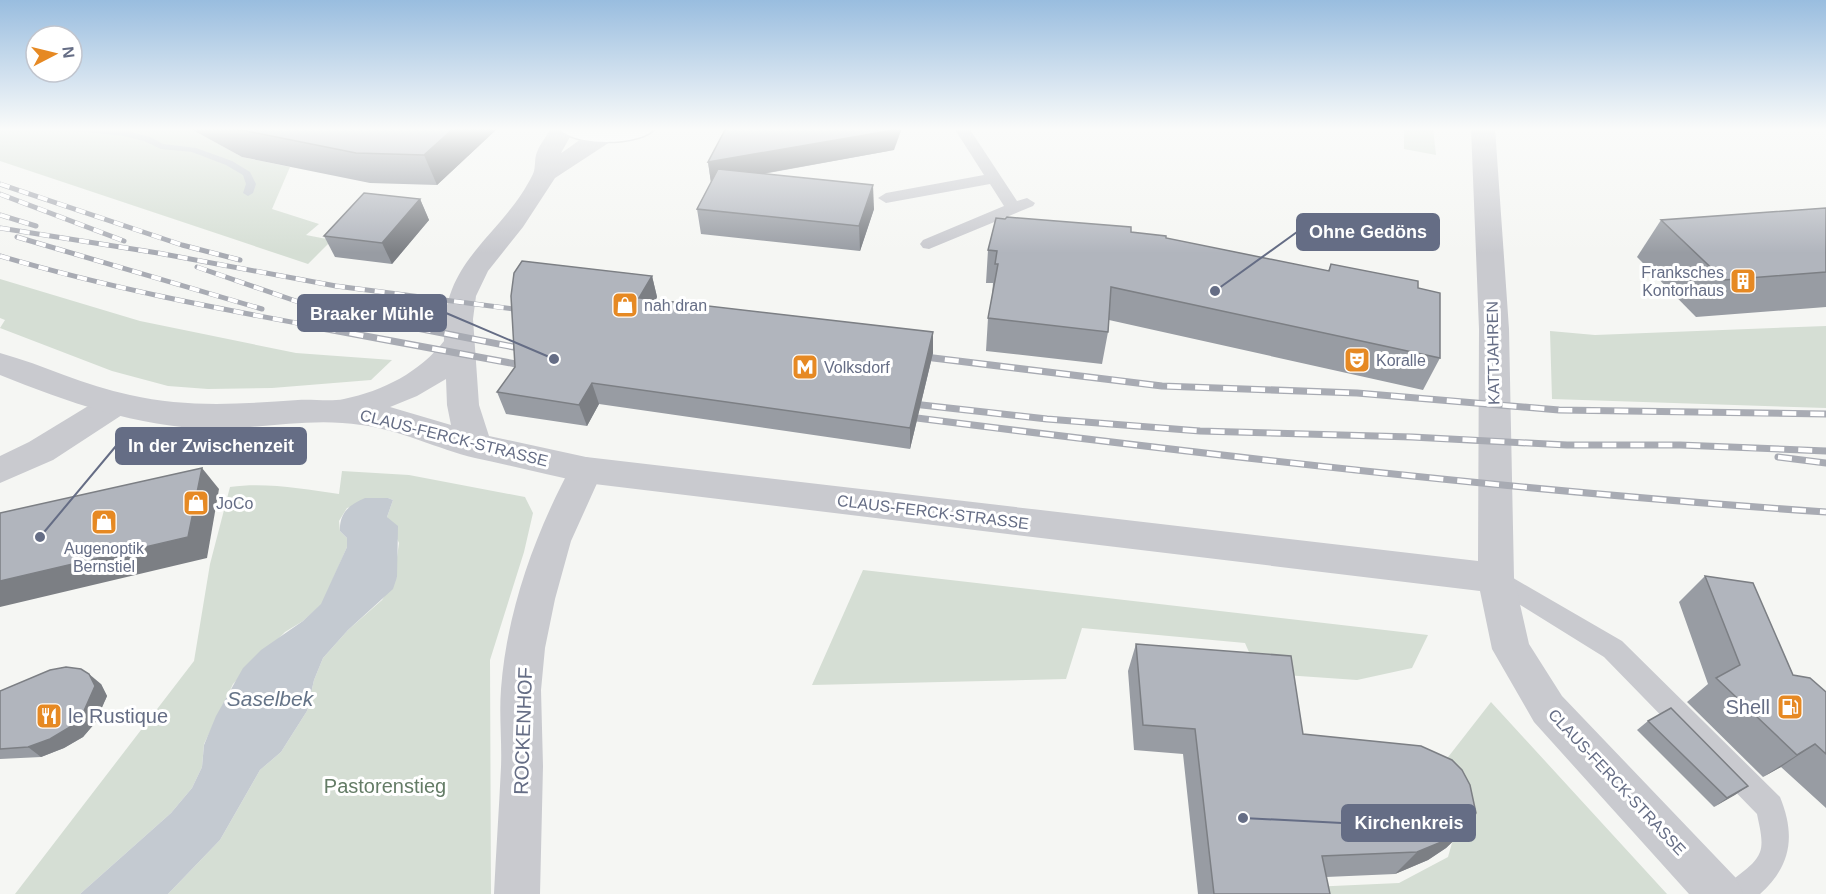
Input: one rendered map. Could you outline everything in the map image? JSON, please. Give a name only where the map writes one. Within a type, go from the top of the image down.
[{"type":"street","points":[[477,446],[467,424],[463,405],[459,343],[460,308],[466,284],[475,269],[520,213],[546,173],[551,170]]},
{"type":"street","name":"KATTJAHREN","points":[[1485,170],[1494,329],[1496,578]]},
{"type":"street","points":[[342,412],[422,380],[439,368],[459,343]]},
{"type":"street","name":"CLAUS-FERCK-STRASSE","points":[[0,363],[70,391],[114,405],[209,417],[360,412],[408,423],[477,446],[586,470],[1496,578],[1511,649],[1548,709],[1720,894]]},
{"type":"street","points":[[0,470],[41,451],[114,405]]},
{"type":"street","name":"ROCKENHOF","points":[[517,894],[522,766],[521,690],[526,648],[536,599],[553,541],[586,470]]},
{"type":"lane","points":[[929,244],[1020,206],[990,170]]},
{"type":"lane","points":[[886,198],[995,178]]},
{"type":"lane","points":[[1496,578],[1613,649],[1770,807],[1777,841],[1769,868],[1737,894]]},
{"type":"green space","points":[[26,170],[289,170],[272,209],[319,224],[306,235],[332,240],[308,264]]},
{"type":"green space","points":[[0,279],[140,321],[296,353],[392,360],[371,380],[272,388],[208,389],[168,386],[112,371],[0,328],[5,320],[0,318]]},
{"type":"green space","points":[[1826,326],[1826,408],[1552,399],[1550,331],[1595,335]]},
{"type":"green space","name":"Pastorenstieg","points":[[342,471],[409,475],[525,497],[533,513],[524,552],[490,660],[491,894],[168,894],[220,840],[260,770],[281,752],[307,711],[314,680],[323,658],[348,630],[382,600],[397,577],[399,543],[387,517],[393,500],[388,498],[347,508],[339,521],[340,531],[347,538],[347,547],[322,604],[303,621],[285,632],[233,684],[204,744],[202,767],[192,788],[171,813],[80,894],[15,894],[194,661],[210,564],[230,487],[271,486],[339,494]]},
{"type":"green space","points":[[863,570],[1428,635],[1412,668],[1357,680],[1270,674],[1255,666],[1245,643],[1082,628],[1066,679],[812,685]]},
{"type":"green space","points":[[1491,702],[1667,894],[1313,894],[1311,887],[1399,883],[1448,857],[1459,818],[1431,779]]},
{"type":"water","name":"Saselbek","points":[[365,498],[393,500],[387,517],[398,526],[397,577],[393,589],[348,630],[323,658],[314,680],[307,711],[281,752],[260,770],[220,840],[168,894],[80,894],[171,813],[192,788],[202,767],[204,745],[216,716],[243,668],[261,650],[303,621],[321,604],[347,547],[347,538],[340,531],[341,519],[350,506]]},
{"type":"building","points":[[718,170],[873,185],[859,226],[697,209]]},
{"type":"building","points":[[364,193],[420,199],[382,243],[324,236]]},
{"type":"building","points":[[1826,208],[1826,272],[1724,280],[1661,220]]},
{"type":"building","points":[[1007,217],[1131,227],[1131,232],[1166,236],[1166,238],[1329,271],[1331,264],[1418,281],[1418,288],[1440,293],[1440,358],[1111,287],[1108,332],[988,318],[998,264],[995,264],[997,251],[988,250],[996,218],[1005,219]]},
{"type":"building","points":[[522,261],[652,276],[639,298],[933,332],[910,428],[592,383],[579,405],[497,392],[515,367],[511,296],[514,273]]},
{"type":"building","points":[[202,468],[188,537],[0,581],[0,513]]},
{"type":"building","points":[[1705,576],[1753,583],[1793,675],[1810,678],[1826,692],[1826,754],[1815,744],[1797,755],[1716,678],[1740,665]]},
{"type":"building","points":[[1136,644],[1291,656],[1303,734],[1421,746],[1452,760],[1462,770],[1470,785],[1476,813],[1470,825],[1451,838],[1417,852],[1322,856],[1330,894],[1214,894],[1195,729],[1143,725]]},
{"type":"building","name":"le Rustique","points":[[66,667],[81,669],[89,674],[95,686],[83,713],[70,727],[50,739],[28,747],[0,749],[0,691],[50,670]]},
{"type":"building","points":[[1671,708],[1748,786],[1727,798],[1648,721]]},
{"type":"waterway","name":"Saselbek","points":[[240,170],[247,174],[251,184],[248,193]]},
{"type":"railway","points":[[0,184],[182,245],[240,260]]},
{"type":"railway","points":[[0,194],[124,241]]},
{"type":"railway","points":[[0,215],[36,226]]},
{"type":"railway","points":[[0,228],[158,253],[336,286],[529,311]]},
{"type":"railway","points":[[17,237],[262,309]]},
{"type":"railway","points":[[0,256],[123,288],[330,329]]},
{"type":"railway","points":[[197,267],[315,308]]},
{"type":"railway","points":[[315,308],[425,329]]},
{"type":"railway","points":[[315,308],[319,309]]},
{"type":"railway","points":[[322,328],[532,367]]},
{"type":"railway","points":[[417,328],[529,350]]},
{"type":"railway","points":[[917,356],[1162,386],[1357,393],[1559,410],[1826,414]]},
{"type":"railway","points":[[904,403],[1047,419],[1200,431],[1412,437],[1567,445],[1680,445],[1826,451]]},
{"type":"railway","points":[[901,416],[1478,483],[1826,512]]},
{"type":"railway","points":[[1778,457],[1826,463]]},
{"type":"place","name":"Franksches Kontorhaus","points":[[1743,281]]},
{"type":"place","name":"Ohne Gedöns","points":[[1215,291]]},
{"type":"place","name":"nah dran","points":[[625,305]]},
{"type":"place","name":"Braaker Mühle","points":[[554,359]]},
{"type":"place","name":"Koralle","points":[[1357,360]]},
{"type":"place","name":"Volksdorf","points":[[805,367]]},
{"type":"place","name":"JoCo","points":[[196,503]]},
{"type":"place","name":"Augenoptik Bernstiel","points":[[104,522]]},
{"type":"place","name":"In der Zwischenzeit","points":[[40,537]]},
{"type":"place","name":"Shell","points":[[1790,707]]},
{"type":"place","name":"le Rustique","points":[[49,716]]},
{"type":"place","name":"Kirchenkreis","points":[[1243,818]]}]
